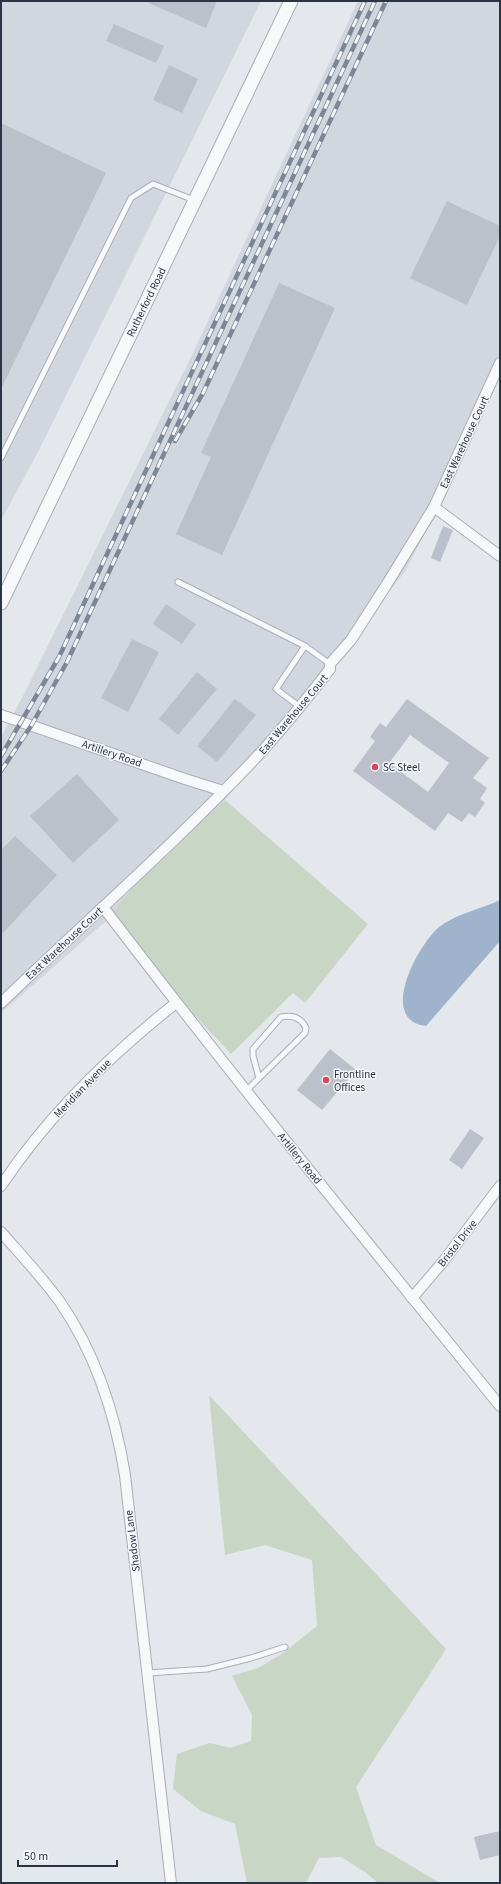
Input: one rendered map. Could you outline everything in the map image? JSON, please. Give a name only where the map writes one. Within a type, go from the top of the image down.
[{"type":"street","name":"Rutherford Road","points":[[1,603],[291,1]]},
{"type":"street","name":"East Warehouse Court","points":[[1,1003],[224,791],[251,763],[300,707],[330,669],[330,664],[355,634],[434,507],[500,363]]},
{"type":"street","points":[[434,507],[500,556]]},
{"type":"street","name":"Artillery Road","points":[[1,715],[185,780],[224,791]]},
{"type":"street","name":"Artillery Road","points":[[103,907],[176,1003],[246,1091],[500,1406]]},
{"type":"street","name":"Meridian Avenue","points":[[1,1186],[19,1159],[61,1108],[116,1052],[176,1003]]},
{"type":"street","name":"Bristol Drive","points":[[412,1298],[442,1263],[500,1186]]},
{"type":"street","name":"Shadow Lane","points":[[1,1232],[42,1278],[60,1303],[86,1347],[102,1384],[113,1415],[120,1447],[148,1673],[171,1883]]},
{"type":"lane","points":[[1,458],[132,198],[153,184],[195,200]]},
{"type":"lane","points":[[178,582],[305,646],[330,664]]},
{"type":"lane","points":[[300,707],[276,689],[305,646]]},
{"type":"lane","points":[[246,1091],[259,1078],[305,1032],[304,1023],[299,1019],[291,1016],[280,1018],[253,1049],[253,1056],[259,1078]]},
{"type":"lane","points":[[148,1673],[207,1669],[251,1658],[285,1647]]},
{"type":"shaded area","points":[[1,1],[261,1],[38,452],[1,520]]},
{"type":"shaded area","points":[[358,1],[500,1],[500,372],[443,497],[406,570],[277,731],[225,800],[135,884],[106,921],[1,1013],[1,737],[23,696],[193,353]]},
{"type":"green space","points":[[225,800],[368,924],[305,1003],[293,993],[231,1054],[106,921],[135,884]]},
{"type":"green space","points":[[209,1395],[446,1649],[356,1787],[376,1845],[440,1883],[378,1883],[365,1872],[341,1857],[319,1858],[306,1883],[247,1883],[235,1824],[201,1811],[173,1789],[177,1754],[210,1743],[230,1748],[251,1741],[252,1715],[232,1676],[258,1668],[283,1653],[317,1626],[312,1560],[265,1545],[225,1555]]},
{"type":"water","points":[[500,900],[500,941],[426,1026],[412,1021],[404,1011],[403,997],[406,981],[421,949],[430,936],[446,922]]},
{"type":"building","points":[[144,1],[217,1],[206,28]]},
{"type":"building","points":[[114,24],[164,46],[156,63],[106,41]]},
{"type":"building","points":[[169,65],[198,79],[182,113],[153,100]]},
{"type":"building","points":[[1,123],[106,173],[1,389]]},
{"type":"building","points":[[447,201],[500,226],[500,236],[467,305],[410,278]]},
{"type":"building","points":[[279,283],[335,308],[222,555],[176,534],[211,457],[201,453]]},
{"type":"building","points":[[443,526],[453,530],[440,562],[431,558]]},
{"type":"building","points":[[166,604],[196,624],[182,644],[153,624]]},
{"type":"building","points":[[132,639],[159,652],[128,712],[101,698]]},
{"type":"building","points":[[197,672],[217,689],[178,735],[159,719]]},
{"type":"building","points":[[235,699],[256,715],[217,762],[197,746]]},
{"type":"building","name":"SC Steel","points":[[407,699],[489,758],[473,778],[487,788],[480,799],[485,803],[475,817],[469,813],[462,822],[448,813],[435,831],[353,771],[375,741],[370,737],[380,723],[386,727]],"holes":[[[410,735],[449,763],[428,792],[389,763]]]},
{"type":"building","points":[[77,774],[119,820],[73,863],[30,816]]},
{"type":"building","points":[[15,836],[57,875],[1,935],[1,850]]},
{"type":"building","name":"Frontline Offices","points":[[330,1049],[356,1070],[322,1110],[297,1090]]},
{"type":"building","points":[[470,1129],[484,1138],[462,1169],[449,1160]]},
{"type":"building","points":[[500,1831],[500,1855],[480,1860],[474,1837]]},
{"type":"railway","points":[[1,756],[59,657],[365,1]]},
{"type":"railway","points":[[1,771],[31,726],[67,662],[375,1]]},
{"type":"railway","points":[[175,441],[203,393],[386,1]]},
{"type":"place","name":"SC Steel","points":[[375,767]]},
{"type":"place","name":"Frontline Offices","points":[[326,1080]]}]
